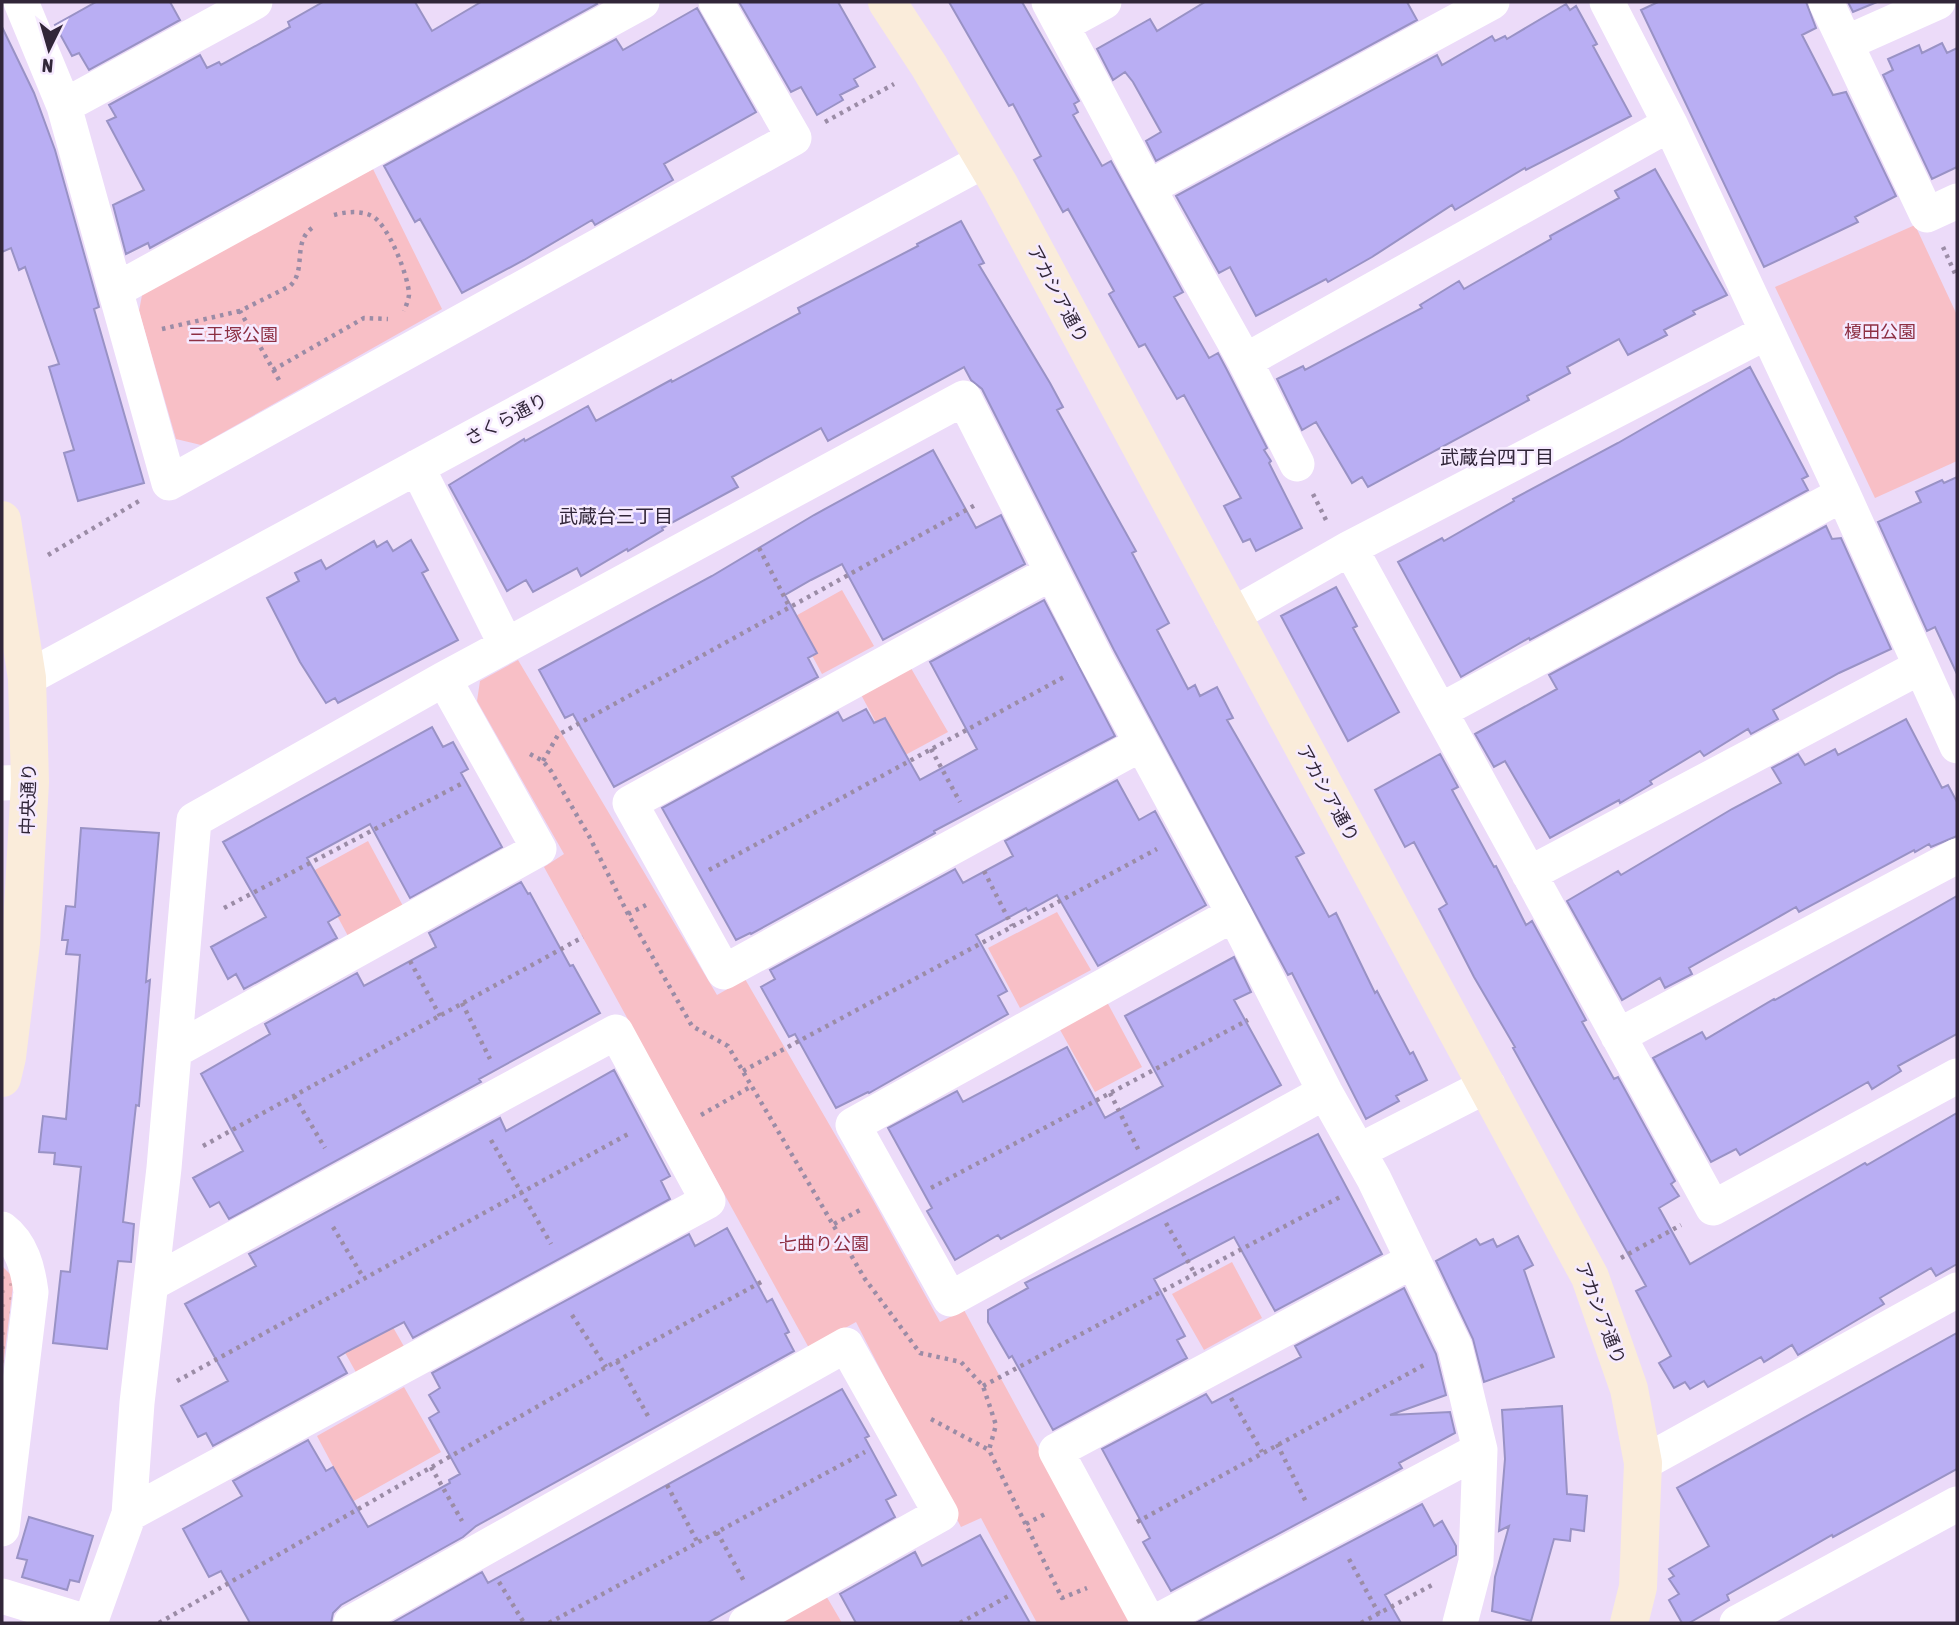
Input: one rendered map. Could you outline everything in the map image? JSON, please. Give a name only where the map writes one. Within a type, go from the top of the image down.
[{"type":"street","points":[[21,2],[64,106],[169,483],[794,138],[716,2]]},
{"type":"street","points":[[64,106],[255,2]]},
{"type":"street","points":[[116,290],[642,2]]},
{"type":"street","name":"アカシア通り","points":[[887,2],[985,160],[1590,1277],[1629,1389],[1643,1463],[1638,1587],[1629,1623]]},
{"type":"street","points":[[1104,2],[1055,13],[1148,188],[1245,361],[1297,464]]},
{"type":"street","points":[[1148,188],[1492,2]]},
{"type":"street","points":[[1607,2],[1670,124],[1957,746]]},
{"type":"street","points":[[1826,2],[1927,215],[1957,201]]},
{"type":"street","points":[[1846,43],[1938,2]]},
{"type":"street","points":[[1245,361],[1670,124]]},
{"type":"street","name":"さくら通り","points":[[27,678],[985,160]]},
{"type":"street","points":[[1231,617],[1346,550],[1767,332]]},
{"type":"street","points":[[2,1596],[90,1623],[129,1514],[137,1403],[164,1168],[194,820],[506,645],[964,398],[1096,659],[1366,1165],[1455,1348],[1480,1450],[1476,1562],[1460,1623]]},
{"type":"street","points":[[417,467],[506,645]]},
{"type":"street","points":[[1440,711],[1843,494]]},
{"type":"street","name":"中央通り","points":[[2,520],[27,678],[16,783],[21,943],[2,1078]]},
{"type":"street","points":[[1346,550],[1440,711],[1713,1208],[1957,1076]]},
{"type":"street","points":[[1051,573],[630,803],[723,972],[1141,744]]},
{"type":"street","points":[[1529,874],[1920,667]]},
{"type":"street","points":[[174,1051],[539,849],[444,679]]},
{"type":"street","points":[[1618,1036],[1957,856]]},
{"type":"street","points":[[1234,914],[853,1125],[950,1299],[1325,1092]]},
{"type":"street","points":[[129,1514],[708,1201],[616,1032],[152,1283]]},
{"type":"street","points":[[1366,1165],[1488,1085]]},
{"type":"street","points":[[2,1229],[11,1236],[28,1267],[31,1292],[2,1529]]},
{"type":"street","points":[[1149,1623],[1056,1451],[1412,1261]]},
{"type":"street","points":[[1643,1463],[1957,1290]]},
{"type":"street","points":[[351,1623],[846,1345],[941,1514],[754,1619]]},
{"type":"street","points":[[1154,1623],[1480,1450]]},
{"type":"street","points":[[1737,1623],[1957,1504]]},
{"type":"path","points":[[794,138],[929,66]]},
{"type":"path","points":[[308,184],[324,218]]},
{"type":"path","points":[[129,337],[240,312],[290,286],[296,280],[302,239],[306,233],[324,218],[345,212],[373,216],[382,225],[405,272],[408,285],[409,297],[401,315]]},
{"type":"path","points":[[240,312],[295,414]]},
{"type":"path","points":[[273,370],[364,318],[393,318]]},
{"type":"path","points":[[1297,464],[1346,550]]},
{"type":"path","points":[[41,559],[169,483]]},
{"type":"path","points":[[543,761],[558,734],[1008,487]]},
{"type":"path","points":[[743,518],[789,606]]},
{"type":"path","points":[[677,887],[1096,659]]},
{"type":"path","points":[[476,736],[506,740],[543,761],[589,836],[628,914],[692,1026],[729,1046],[866,1279],[920,1353],[961,1362],[982,1386],[996,1425],[989,1450],[1062,1598],[1096,1584]]},
{"type":"path","points":[[931,749],[1012,926]]},
{"type":"path","points":[[185,928],[493,767]]},
{"type":"path","points":[[743,1071],[1189,832]]},
{"type":"path","points":[[393,929],[440,1016]]},
{"type":"path","points":[[164,1168],[583,937]]},
{"type":"path","points":[[462,1003],[506,1091]]},
{"type":"path","points":[[898,1206],[1280,1003]]},
{"type":"path","points":[[137,1403],[521,1192],[752,1086]]},
{"type":"path","points":[[1110,1093],[1195,1274]]},
{"type":"path","points":[[294,1096],[363,1277]]},
{"type":"path","points":[[473,1109],[521,1192],[561,1280],[606,1367]]},
{"type":"path","points":[[982,1386],[1195,1274],[1366,1165]]},
{"type":"path","points":[[1614,1262],[1713,1208]]},
{"type":"path","points":[[159,1623],[431,1466],[763,1280]]},
{"type":"path","points":[[1104,1540],[1455,1348]]},
{"type":"path","points":[[617,1361],[698,1543]]},
{"type":"path","points":[[1213,1367],[1262,1452]]},
{"type":"path","points":[[549,1623],[897,1435]]},
{"type":"path","points":[[1277,1444],[1379,1614]]},
{"type":"path","points":[[431,1466],[524,1623]]},
{"type":"path","points":[[717,1532],[754,1619]]},
{"type":"path","points":[[1361,1623],[1476,1562]]},
{"type":"path","points":[[960,1623],[1013,1594]]},
{"type":"path","points":[[562,1616],[566,1623]]},
{"type":"green space","name":"三王塚公園","points":[[373,169],[442,309],[201,445],[176,439],[139,311],[143,290]]},
{"type":"green space","name":"榎田公園","points":[[1915,225],[1957,315],[1957,461],[1875,498],[1775,287]]},
{"type":"green space","points":[[842,590],[874,646],[822,674],[792,618]]},
{"type":"green space","name":"七曲り公園","points":[[518,660],[717,995],[745,979],[940,1322],[964,1310],[1133,1623],[1037,1623],[981,1518],[961,1527],[856,1322],[809,1348],[544,867],[564,854],[477,701],[480,681]]},
{"type":"green space","points":[[908,663],[948,732],[896,760],[858,689]]},
{"type":"green space","points":[[368,841],[403,906],[348,936],[313,871]]},
{"type":"green space","points":[[1057,912],[1091,970],[1020,1008],[988,948]]},
{"type":"green space","points":[[1107,1002],[1142,1067],[1095,1092],[1059,1028]]},
{"type":"green space","points":[[1232,1262],[1262,1318],[1204,1350],[1172,1294]]},
{"type":"green space","points":[[2,1266],[14,1278],[2,1374]]},
{"type":"green space","points":[[370,1287],[406,1350],[358,1376],[323,1313]]},
{"type":"green space","points":[[404,1387],[441,1452],[352,1502],[317,1436]]},
{"type":"green space","points":[[825,1594],[842,1623],[776,1623]]},
{"type":"building","points":[[96,2],[170,2],[180,20],[89,70],[79,53],[72,56],[55,25]]},
{"type":"building","points":[[323,2],[415,2],[432,31],[481,2],[597,4],[150,248],[148,243],[126,254],[113,205],[144,190],[107,121],[116,117],[109,105],[200,55],[207,68],[219,62],[221,65],[290,27],[288,22]]},
{"type":"building","points":[[739,2],[838,2],[875,67],[854,79],[858,86],[840,95],[843,100],[817,115],[801,87],[791,92]]},
{"type":"building","points":[[949,2],[1022,2],[1079,101],[1074,104],[1078,112],[1073,115],[1102,166],[1111,161],[1183,292],[1174,297],[1209,358],[1218,353],[1267,448],[1264,450],[1271,461],[1269,463],[1302,528],[1256,551],[1250,539],[1243,542],[1224,506],[1241,498],[1184,395],[1177,399],[1145,344],[1139,347],[1109,294],[1114,291],[1068,209],[1063,212],[1034,160],[1041,156],[1013,104],[1009,106]]},
{"type":"building","points":[[1205,2],[1407,2],[1417,20],[1156,161],[1146,141],[1161,132],[1133,82],[1125,72],[1113,80],[1097,49],[1150,19],[1157,31]]},
{"type":"building","points":[[1658,2],[1806,2],[1816,28],[1802,35],[1833,95],[1846,92],[1896,196],[1855,217],[1858,222],[1764,267],[1641,10]]},
{"type":"building","points":[[1848,2],[1877,2],[1853,12]]},
{"type":"building","points":[[1566,4],[1570,10],[1576,6],[1597,44],[1593,46],[1631,116],[1526,170],[1525,168],[1455,210],[1452,205],[1328,282],[1326,279],[1256,316],[1230,267],[1219,273],[1176,196],[1437,55],[1442,65],[1492,36],[1495,41],[1505,36],[1507,39]]},
{"type":"building","points":[[697,8],[756,112],[664,164],[673,180],[595,225],[592,220],[462,293],[420,219],[415,222],[384,166],[616,39],[623,50]]},
{"type":"building","points":[[2,27],[34,93],[55,150],[99,307],[94,309],[144,483],[78,501],[64,453],[74,450],[49,367],[59,364],[25,267],[19,270],[11,248],[2,252]]},
{"type":"building","points":[[1942,43],[1947,53],[1957,48],[1957,167],[1932,179],[1883,75],[1893,70],[1888,59],[1919,45],[1922,53]]},
{"type":"building","points":[[1655,169],[1727,295],[1693,311],[1695,314],[1664,330],[1667,335],[1628,355],[1619,339],[1567,367],[1570,373],[1527,396],[1529,400],[1368,487],[1362,477],[1352,483],[1316,422],[1302,430],[1277,379],[1303,366],[1305,370],[1422,308],[1420,305],[1459,281],[1464,289],[1551,239],[1550,236],[1619,198],[1615,191]]},
{"type":"building","points":[[961,221],[984,263],[979,265],[1050,383],[1063,407],[1057,410],[1136,551],[1132,553],[1169,623],[1157,630],[1188,689],[1195,685],[1200,696],[1217,687],[1233,718],[1227,720],[1304,853],[1296,857],[1329,917],[1336,913],[1375,993],[1377,991],[1427,1080],[1396,1096],[1399,1101],[1366,1119],[1292,973],[1288,975],[1114,650],[982,389],[971,380],[964,367],[828,441],[821,428],[732,477],[738,487],[662,528],[663,530],[628,551],[627,549],[581,576],[577,568],[533,592],[526,580],[507,591],[449,485],[524,439],[525,441],[588,406],[596,421],[671,380],[672,382],[800,313],[798,308]]},
{"type":"building","points":[[1750,367],[1808,476],[1802,479],[1808,490],[1461,677],[1398,562],[1442,538],[1444,541],[1514,501],[1513,499],[1618,443]]},
{"type":"building","points":[[933,450],[976,528],[1001,515],[1025,564],[883,640],[842,564],[811,580],[785,595],[817,653],[808,658],[818,677],[614,787],[573,714],[565,718],[539,670],[712,576],[814,515]]},
{"type":"building","points":[[1957,477],[1957,674],[1935,627],[1927,631],[1878,522],[1921,502],[1916,492],[1942,480],[1944,483]]},
{"type":"building","points":[[1826,526],[1832,539],[1841,538],[1891,649],[1839,673],[1773,710],[1778,719],[1751,734],[1748,729],[1704,756],[1700,751],[1620,803],[1619,800],[1550,838],[1505,761],[1494,767],[1475,734],[1557,689],[1549,675]]},
{"type":"building","points":[[411,540],[428,570],[422,573],[458,640],[338,703],[335,698],[326,703],[300,662],[267,598],[299,581],[295,573],[321,560],[326,569],[374,541],[377,547],[387,541],[393,551]]},
{"type":"building","points":[[1336,587],[1357,626],[1353,628],[1399,712],[1348,741],[1281,616]]},
{"type":"building","points":[[1044,600],[1115,736],[934,831],[935,833],[736,940],[662,808],[838,712],[843,721],[866,709],[874,723],[885,718],[920,780],[977,749],[930,662]]},
{"type":"building","points":[[1906,719],[1942,788],[1948,785],[1957,802],[1957,836],[1931,847],[1929,844],[1915,852],[1914,850],[1799,912],[1796,907],[1689,968],[1692,974],[1665,988],[1660,978],[1622,1000],[1567,901],[1618,871],[1621,875],[1781,783],[1772,768],[1798,754],[1805,765],[1835,749],[1838,755]]},
{"type":"building","points":[[432,727],[443,747],[453,742],[468,769],[461,773],[502,847],[410,898],[370,824],[307,858],[340,915],[328,922],[337,938],[244,989],[236,974],[228,979],[211,947],[266,917],[223,842]]},
{"type":"building","points":[[1440,754],[1458,787],[1452,790],[1494,867],[1496,866],[1526,925],[1532,921],[1586,1020],[1582,1022],[1614,1079],[1618,1077],[1675,1181],[1671,1184],[1679,1196],[1659,1208],[1690,1264],[1957,1113],[1957,1264],[1936,1276],[1931,1268],[1880,1298],[1884,1304],[1798,1355],[1792,1345],[1764,1362],[1761,1357],[1708,1387],[1704,1381],[1690,1389],[1685,1382],[1674,1388],[1659,1363],[1671,1356],[1636,1291],[1646,1286],[1474,977],[1439,909],[1447,904],[1414,842],[1405,847],[1375,790]]},
{"type":"building","points":[[1117,780],[1139,820],[1155,811],[1206,905],[1098,966],[1057,895],[976,935],[1007,991],[998,996],[1008,1014],[869,1093],[836,1108],[795,1034],[789,1037],[761,987],[775,979],[770,970],[955,869],[963,883],[1013,856],[1005,841]]},
{"type":"building","points":[[81,828],[159,833],[139,1106],[136,1105],[123,1222],[134,1224],[131,1262],[118,1261],[107,1349],[53,1343],[61,1271],[70,1272],[81,1167],[54,1164],[55,1153],[39,1152],[43,1116],[66,1119],[80,955],[66,954],[68,940],[62,940],[66,906],[75,907]]},
{"type":"building","points":[[521,882],[600,1013],[479,1079],[481,1082],[229,1219],[219,1202],[210,1207],[193,1178],[243,1151],[201,1074],[270,1034],[265,1024],[357,973],[364,986],[436,947],[429,933]]},
{"type":"building","points":[[1957,896],[1957,1034],[1898,1066],[1901,1071],[1872,1089],[1868,1082],[1740,1155],[1736,1149],[1711,1162],[1653,1058],[1702,1032],[1706,1039]]},
{"type":"building","points":[[1234,957],[1251,992],[1234,1000],[1281,1085],[1001,1239],[998,1235],[955,1260],[927,1211],[932,1208],[888,1128],[957,1091],[963,1102],[1067,1047],[1105,1118],[1163,1086],[1125,1016]]},
{"type":"building","points":[[614,1070],[670,1176],[661,1181],[670,1199],[413,1338],[404,1322],[348,1351],[338,1357],[347,1373],[213,1446],[206,1433],[198,1437],[181,1406],[228,1381],[185,1304],[256,1266],[249,1254],[500,1118],[506,1131]]},
{"type":"building","points":[[1318,1134],[1382,1254],[1275,1311],[1234,1237],[1154,1279],[1185,1336],[1177,1340],[1187,1358],[1053,1430],[1012,1356],[1009,1358],[988,1322],[988,1310],[1028,1288],[1025,1283]]},
{"type":"building","points":[[727,1228],[767,1302],[772,1299],[789,1332],[785,1334],[794,1351],[476,1526],[463,1537],[341,1605],[333,1613],[331,1623],[250,1623],[221,1571],[209,1577],[183,1529],[242,1496],[233,1481],[308,1440],[326,1471],[333,1467],[368,1527],[450,1483],[449,1480],[460,1474],[429,1418],[439,1412],[429,1395],[440,1388],[432,1373],[689,1234],[695,1246]]},
{"type":"building","points":[[1518,1236],[1533,1265],[1524,1270],[1554,1357],[1484,1382],[1473,1339],[1436,1261],[1476,1239],[1480,1245],[1493,1239],[1497,1247]]},
{"type":"building","points":[[1404,1288],[1436,1354],[1446,1395],[1390,1415],[1450,1412],[1455,1433],[1399,1463],[1402,1468],[1171,1591],[1143,1542],[1150,1538],[1102,1449],[1206,1394],[1212,1403],[1301,1357],[1295,1346]]},
{"type":"building","points":[[1957,1333],[1957,1469],[1833,1537],[1832,1535],[1727,1595],[1729,1600],[1689,1623],[1682,1623],[1669,1600],[1679,1594],[1669,1579],[1674,1576],[1669,1569],[1709,1546],[1677,1488]]},
{"type":"building","points":[[842,1389],[869,1436],[865,1438],[896,1495],[886,1500],[895,1517],[707,1623],[392,1623],[482,1572],[488,1583]]},
{"type":"building","points":[[1562,1406],[1567,1494],[1587,1496],[1584,1531],[1571,1529],[1570,1541],[1554,1539],[1531,1621],[1492,1611],[1495,1577],[1509,1526],[1499,1531],[1505,1459],[1502,1410]]},
{"type":"building","points":[[1422,1504],[1434,1526],[1442,1521],[1456,1546],[1456,1555],[1385,1595],[1401,1623],[1196,1623]]},
{"type":"building","points":[[29,1517],[93,1536],[79,1582],[70,1580],[67,1590],[22,1577],[27,1560],[17,1558]]},
{"type":"building","points":[[980,1535],[1030,1623],[856,1623],[840,1594],[915,1552],[922,1566]]},
{"type":"district","name":"武蔵台四丁目","points":[[1497,457]]},
{"type":"district","name":"武蔵台三丁目","points":[[616,516]]}]
